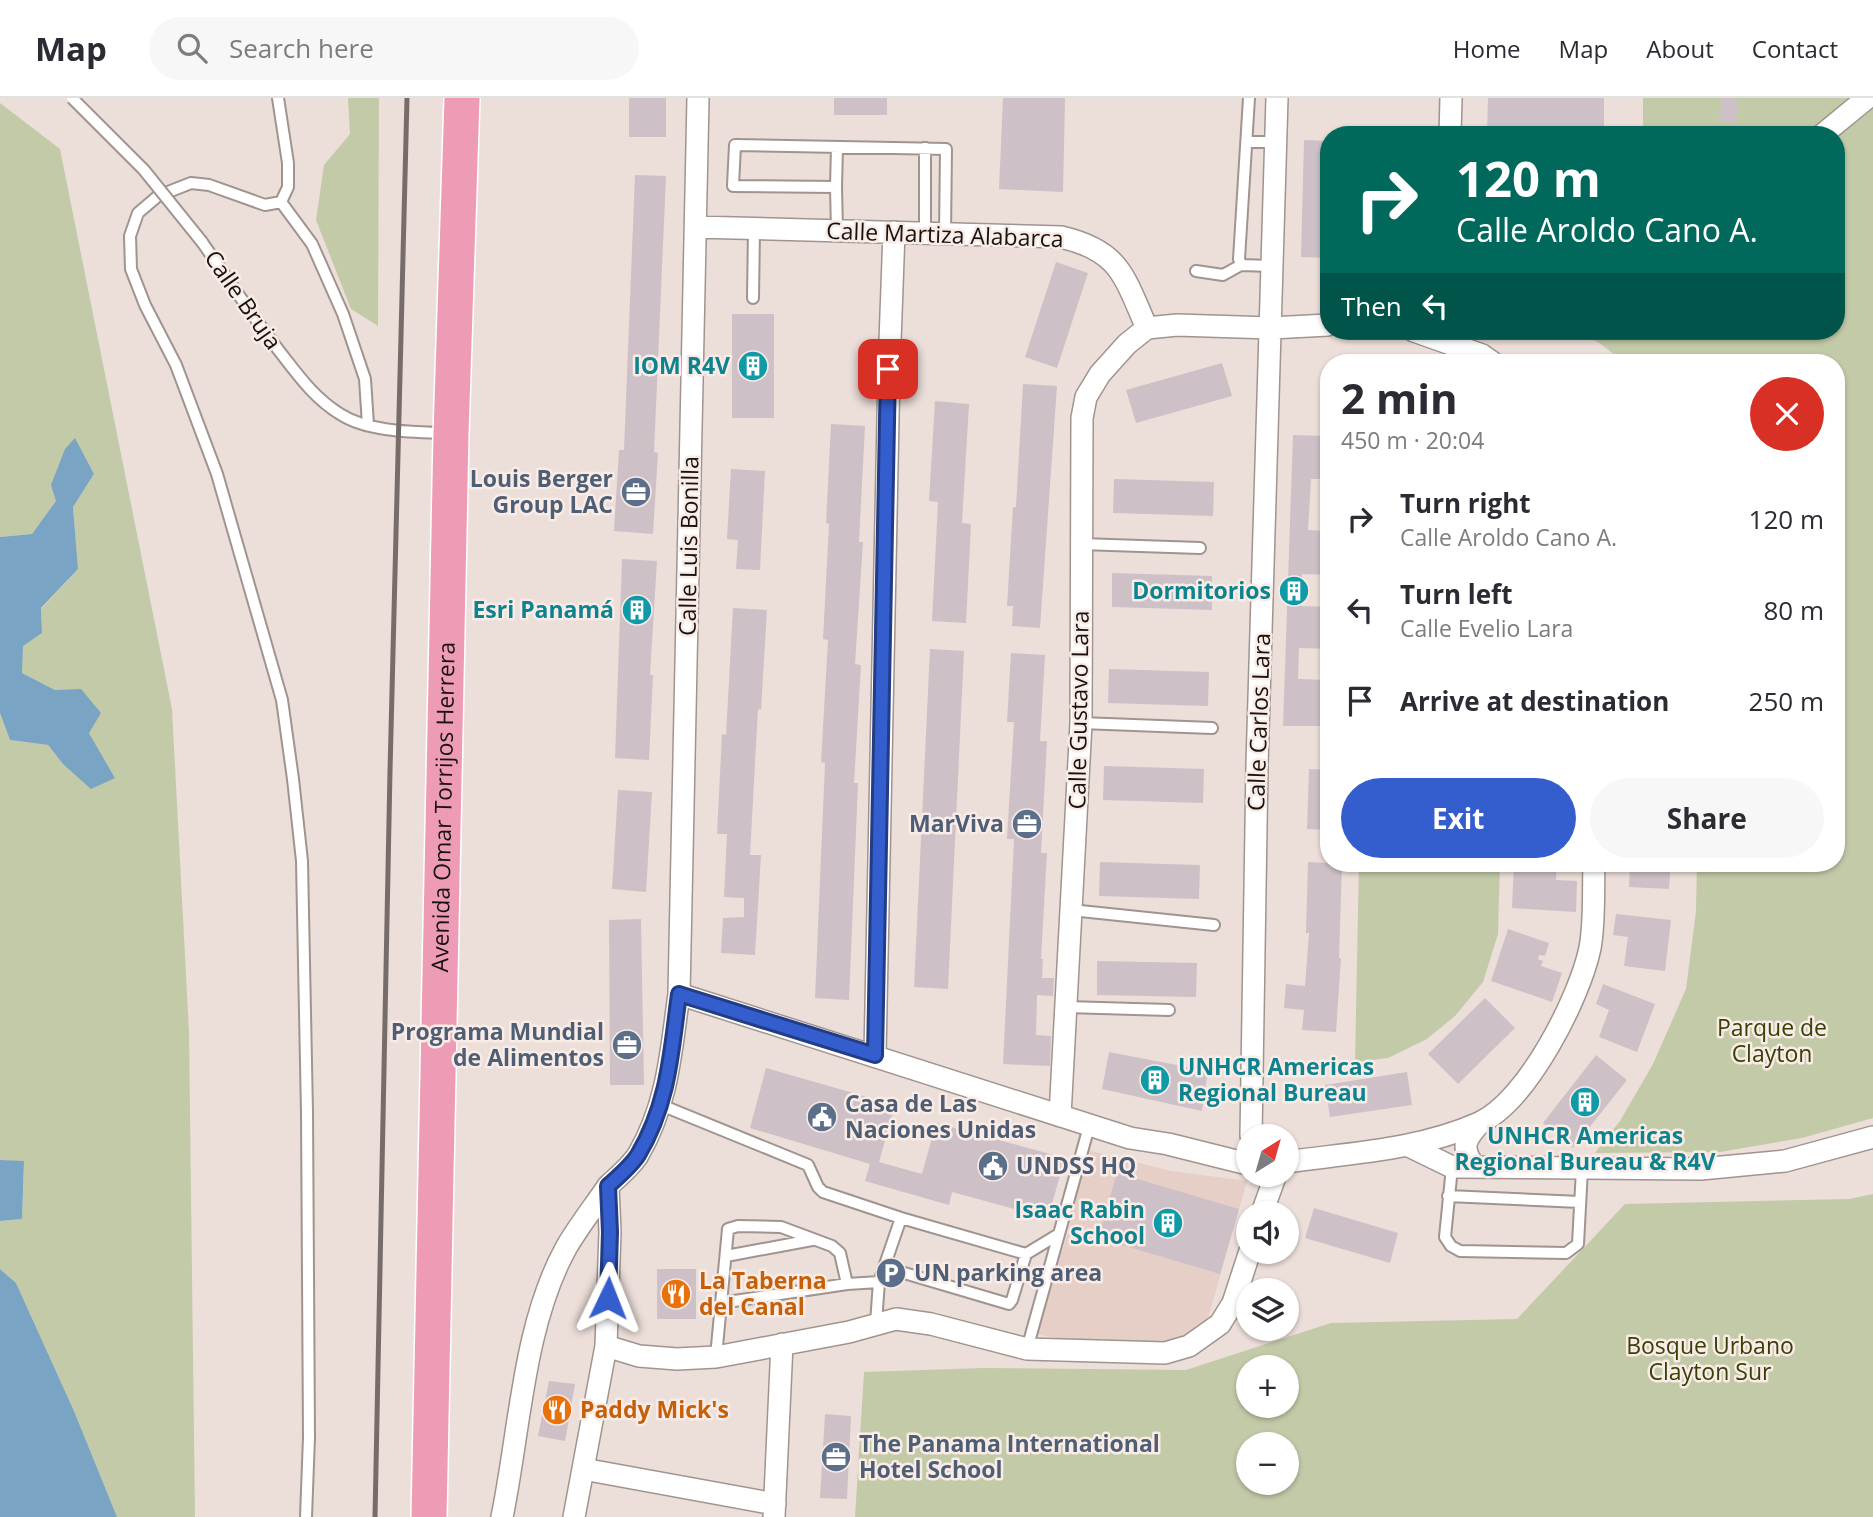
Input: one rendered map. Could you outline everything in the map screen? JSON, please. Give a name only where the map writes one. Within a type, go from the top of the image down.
[{"type":"main road","name":"Avenida Omar Torrijos Herrera","points":[[429,1517],[451,434],[462,98]]},
{"type":"street","name":"Calle Luis Bonilla","points":[[502,1517],[537,1320],[566,1247],[608,1186],[637,1157],[661,1105],[666,1088],[679,994],[698,98]]},
{"type":"street","name":"Calle Carlos Lara","points":[[1251,1124],[1257,765],[1278,98]]},
{"type":"street","points":[[1450,126],[1451,98]]},
{"type":"street","points":[[1833,126],[1867,98]]},
{"type":"street","name":"Calle Martiza Alabarca","points":[[696,227],[1061,237],[1084,242],[1101,251],[1121,271],[1147,328]]},
{"type":"street","points":[[875,1055],[888,369],[894,232]]},
{"type":"street","points":[[1147,328],[1177,325],[1271,328],[1320,325]]},
{"type":"street","name":"Calle Gustavo Lara","points":[[1060,1116],[1081,723],[1082,418],[1086,397],[1111,361],[1147,328]]},
{"type":"street","points":[[1440,340],[1479,354]]},
{"type":"street","points":[[1475,1167],[1467,1157],[1465,1149],[1468,1136],[1516,1092],[1538,1065],[1579,987],[1591,946],[1594,872]]},
{"type":"street","points":[[679,994],[1130,1138],[1168,1144],[1236,1161]]},
{"type":"street","points":[[1299,1159],[1409,1146],[1480,1123]]},
{"type":"street","points":[[1409,1146],[1452,1167],[1701,1169],[1785,1161],[1873,1137]]},
{"type":"street","points":[[574,1517],[606,1346],[610,1232],[608,1186]]},
{"type":"street","points":[[606,1346],[639,1356],[677,1359],[716,1357],[849,1332],[896,1319],[930,1324],[1027,1349],[1165,1353],[1189,1346],[1220,1324],[1233,1303],[1246,1264]]},
{"type":"street","points":[[583,1469],[775,1510],[782,1344]]},
{"type":"lane","name":"Calle Bruja","points":[[72,98],[144,170],[202,242],[311,392],[341,415],[369,425],[398,431],[451,434]]},
{"type":"lane","points":[[278,98],[288,163],[288,187],[281,202]]},
{"type":"lane","points":[[1241,265],[1238,248],[1249,98]]},
{"type":"lane","points":[[1247,142],[1276,142]]},
{"type":"lane","points":[[836,187],[733,186],[734,145],[946,149],[935,233]]},
{"type":"lane","points":[[837,146],[837,231]]},
{"type":"lane","points":[[925,149],[935,233]]},
{"type":"lane","points":[[281,202],[265,205],[209,185],[191,183],[158,197],[138,213],[130,236],[131,269],[145,305],[176,365],[217,474],[282,700],[293,779],[302,861],[307,1113],[309,1437],[306,1517]]},
{"type":"lane","points":[[281,202],[312,244],[343,314],[365,379],[369,425]]},
{"type":"lane","points":[[753,298],[754,229]]},
{"type":"lane","points":[[1196,271],[1223,275],[1241,265],[1273,266]]},
{"type":"lane","points":[[1081,544],[1200,548]]},
{"type":"lane","points":[[1081,723],[1212,728]]},
{"type":"lane","points":[[1072,910],[1214,925]]},
{"type":"lane","points":[[1066,1007],[1169,1010]]},
{"type":"lane","points":[[661,1105],[808,1165],[823,1192],[1026,1254]]},
{"type":"lane","points":[[1027,1349],[1090,1124]]},
{"type":"lane","points":[[1452,1167],[1445,1237],[1451,1246],[1460,1251],[1566,1253],[1578,1244],[1582,1169]]},
{"type":"lane","points":[[1448,1196],[1580,1202]]},
{"type":"lane","points":[[877,1324],[879,1282],[901,1218]]},
{"type":"lane","points":[[716,1357],[728,1229],[738,1226],[781,1227],[832,1246],[840,1253],[847,1284]]},
{"type":"lane","points":[[884,1267],[1009,1304],[1013,1300],[1026,1254],[1059,1234]]},
{"type":"lane","points":[[726,1256],[813,1240]]},
{"type":"lane","points":[[721,1303],[847,1284],[879,1282]]},
{"type":"shaded area","points":[[1087,1150],[1171,1171],[1236,1180],[1236,1187],[1245,1187],[1241,1201],[1236,1201],[1236,1220],[1207,1322],[1187,1337],[1166,1345],[1078,1342],[1035,1334],[1068,1233]]},
{"type":"green space","points":[[348,98],[379,98],[378,326],[351,309],[316,220],[324,165],[350,134]]},
{"type":"green space","name":"Parque de Clayton","points":[[1643,98],[1873,98],[1873,1118],[1802,1138],[1720,1152],[1595,1153],[1620,1121],[1653,1064],[1686,989],[1696,911],[1697,872],[1845,872],[1845,354],[1614,354],[1593,340],[1845,340],[1845,126],[1643,126]]},
{"type":"green space","points":[[0,103],[60,149],[172,709],[189,1032],[195,1517],[117,1517],[74,1411],[16,1283],[0,1269],[0,1221],[22,1219],[24,1162],[0,1160],[0,713],[10,740],[48,745],[63,764],[115,778],[89,733],[55,690],[22,673],[22,646],[42,633],[41,609],[78,569],[73,507],[94,474],[75,439],[57,500],[32,534],[0,537]]},
{"type":"green space","points":[[1359,872],[1500,872],[1498,934],[1483,982],[1455,1016],[1427,1039],[1388,1058],[1355,1062]]},
{"type":"green space","name":"Bosque Urbano Clayton Sur","points":[[1873,1194],[1873,1517],[855,1517],[864,1372],[983,1368],[1186,1370],[1275,1341],[1299,1341],[1299,1333],[1331,1323],[1517,1319],[1625,1204],[1849,1199]]},
{"type":"water","points":[[75,438],[94,474],[73,507],[78,569],[41,608],[42,633],[23,646],[22,673],[55,690],[81,689],[101,713],[89,733],[115,778],[91,789],[63,764],[48,745],[10,740],[0,713],[0,537],[32,534],[56,501],[51,485],[65,449]]},
{"type":"water","points":[[0,1160],[24,1161],[22,1219],[0,1221]]},
{"type":"water","points":[[0,1269],[16,1283],[74,1411],[117,1517],[0,1517]]},
{"type":"building","points":[[629,98],[666,98],[666,137],[629,137]]},
{"type":"building","points":[[834,98],[887,98],[887,115],[834,115]]},
{"type":"building","points":[[1003,98],[1065,98],[1063,192],[999,189]]},
{"type":"building","points":[[1488,98],[1604,98],[1604,126],[1487,126]]},
{"type":"building","points":[[1721,98],[1738,99],[1736,123],[1719,121]]},
{"type":"building","points":[[1304,140],[1320,141],[1320,258],[1301,257]]},
{"type":"building","points":[[635,175],[666,176],[653,534],[614,531],[619,450],[624,450]]},
{"type":"building","points":[[1056,262],[1088,273],[1057,368],[1025,357]]},
{"type":"building","name":"IOM R4V","points":[[732,314],[774,314],[774,418],[732,418]]},
{"type":"building","points":[[1222,363],[1232,396],[1136,423],[1126,390]]},
{"type":"building","points":[[1023,384],[1057,386],[1040,628],[1012,626],[1013,606],[1007,606]]},
{"type":"building","points":[[935,401],[969,404],[962,523],[971,524],[966,623],[932,621],[938,502],[929,501]]},
{"type":"building","points":[[831,424],[865,426],[859,542],[863,542],[855,664],[861,665],[854,783],[858,783],[849,1000],[815,998],[825,763],[821,762],[828,640],[823,639]]},
{"type":"building","name":"Dormitorios","points":[[1293,435],[1320,436],[1320,479],[1311,479],[1308,530],[1320,531],[1320,575],[1302,574],[1301,606],[1320,607],[1320,649],[1299,648],[1298,679],[1320,680],[1320,726],[1283,726]]},
{"type":"building","points":[[731,469],[765,471],[760,570],[736,569],[738,540],[727,539]]},
{"type":"building","points":[[1114,479],[1214,482],[1213,516],[1113,513]]},
{"type":"building","points":[[622,559],[657,561],[650,675],[653,675],[649,760],[615,758]]},
{"type":"building","points":[[1112,573],[1212,576],[1212,610],[1112,607]]},
{"type":"building","points":[[733,608],[767,610],[761,710],[758,709],[750,855],[761,855],[755,955],[721,953],[723,918],[744,917],[744,898],[724,897],[727,834],[717,834]]},
{"type":"building","points":[[930,649],[964,651],[948,989],[914,987]]},
{"type":"building","points":[[1011,653],[1045,655],[1040,741],[1047,741],[1041,853],[1047,853],[1041,959],[1042,978],[1054,978],[1053,996],[1037,995],[1036,1035],[1051,1036],[1050,1066],[1003,1064],[1014,839],[1007,839],[1014,722],[1007,722]]},
{"type":"building","points":[[1109,669],[1209,672],[1208,706],[1108,703]]},
{"type":"building","points":[[1104,766],[1204,769],[1203,803],[1103,800]]},
{"type":"building","points":[[1309,769],[1320,770],[1320,830],[1307,829]]},
{"type":"building","points":[[618,790],[652,792],[646,892],[612,889]]},
{"type":"building","points":[[1100,862],[1200,865],[1199,899],[1099,896]]},
{"type":"building","points":[[1308,862],[1320,863],[1320,872],[1342,872],[1341,958],[1336,1032],[1302,1030],[1304,1010],[1284,1008],[1286,984],[1305,986],[1309,933],[1306,933]]},
{"type":"building","points":[[1514,872],[1556,872],[1556,880],[1577,881],[1576,912],[1512,908]]},
{"type":"building","points":[[1630,872],[1670,872],[1669,889],[1629,887]]},
{"type":"building","points":[[1616,914],[1671,920],[1665,971],[1624,966],[1628,937],[1613,935]]},
{"type":"building","points":[[641,919],[644,1085],[610,1085],[609,920]]},
{"type":"building","points":[[1508,929],[1549,943],[1545,956],[1539,955],[1538,959],[1543,961],[1541,966],[1562,973],[1552,1002],[1491,981]]},
{"type":"building","points":[[1097,961],[1197,963],[1196,997],[1097,995]]},
{"type":"building","points":[[1603,984],[1655,1004],[1637,1052],[1599,1037],[1609,1010],[1596,1004]]},
{"type":"building","points":[[1485,998],[1515,1028],[1458,1084],[1428,1054]]},
{"type":"building","name":"UNHCR Americas Regional Bureau","points":[[1109,1052],[1208,1071],[1202,1111],[1102,1089]]},
{"type":"building","name":"UNHCR Americas Regional Bureau & R4V","points":[[1596,1055],[1627,1080],[1573,1148],[1543,1123]]},
{"type":"building","points":[[766,1068],[895,1105],[879,1162],[922,1174],[936,1123],[1065,1158],[1048,1218],[952,1192],[949,1205],[865,1181],[870,1164],[750,1128]]},
{"type":"building","points":[[1407,1072],[1412,1105],[1330,1117],[1325,1085]]},
{"type":"building","name":"Isaac Rabin School","points":[[1117,1173],[1236,1208],[1236,1219],[1220,1274],[1098,1238]]},
{"type":"building","points":[[1314,1208],[1398,1233],[1390,1263],[1305,1238]]},
{"type":"building","name":"La Taberna del Canal","points":[[657,1269],[696,1269],[696,1319],[657,1319]]},
{"type":"building","name":"Paddy Mick's","points":[[549,1381],[575,1384],[565,1441],[538,1436]]},
{"type":"building","name":"The Panama International Hotel School","points":[[825,1414],[851,1416],[847,1499],[820,1498]]},
{"type":"railway","points":[[375,1517],[407,98]]},
{"type":"place","name":"IOM R4V","points":[[753,366]]},
{"type":"place","name":"Louis Berger Group LAC","points":[[636,492]]},
{"type":"place","name":"Dormitorios","points":[[1294,591]]},
{"type":"place","name":"Esri Panamá","points":[[637,610]]},
{"type":"place","name":"MarViva","points":[[1027,824]]},
{"type":"place","name":"Programa Mundial de Alimentos","points":[[627,1045]]},
{"type":"place","name":"UNHCR Americas Regional Bureau","points":[[1155,1080]]},
{"type":"place","name":"UNHCR Americas Regional Bureau & R4V","points":[[1585,1102]]},
{"type":"place","name":"Casa de Las Naciones Unidas","points":[[822,1117]]},
{"type":"place","name":"UNDSS HQ","points":[[993,1166]]},
{"type":"place","name":"Isaac Rabin School","points":[[1168,1223]]},
{"type":"place","name":"UN parking area","points":[[891,1273]]},
{"type":"place","name":"La Taberna del Canal","points":[[676,1294]]},
{"type":"place","name":"Paddy Mick's","points":[[557,1410]]},
{"type":"place","name":"The Panama International Hotel School","points":[[836,1457]]},
{"type":"route","points":[[608,1298],[608,1186],[637,1157],[661,1105],[666,1088],[679,994],[875,1055],[888,369]]}]
